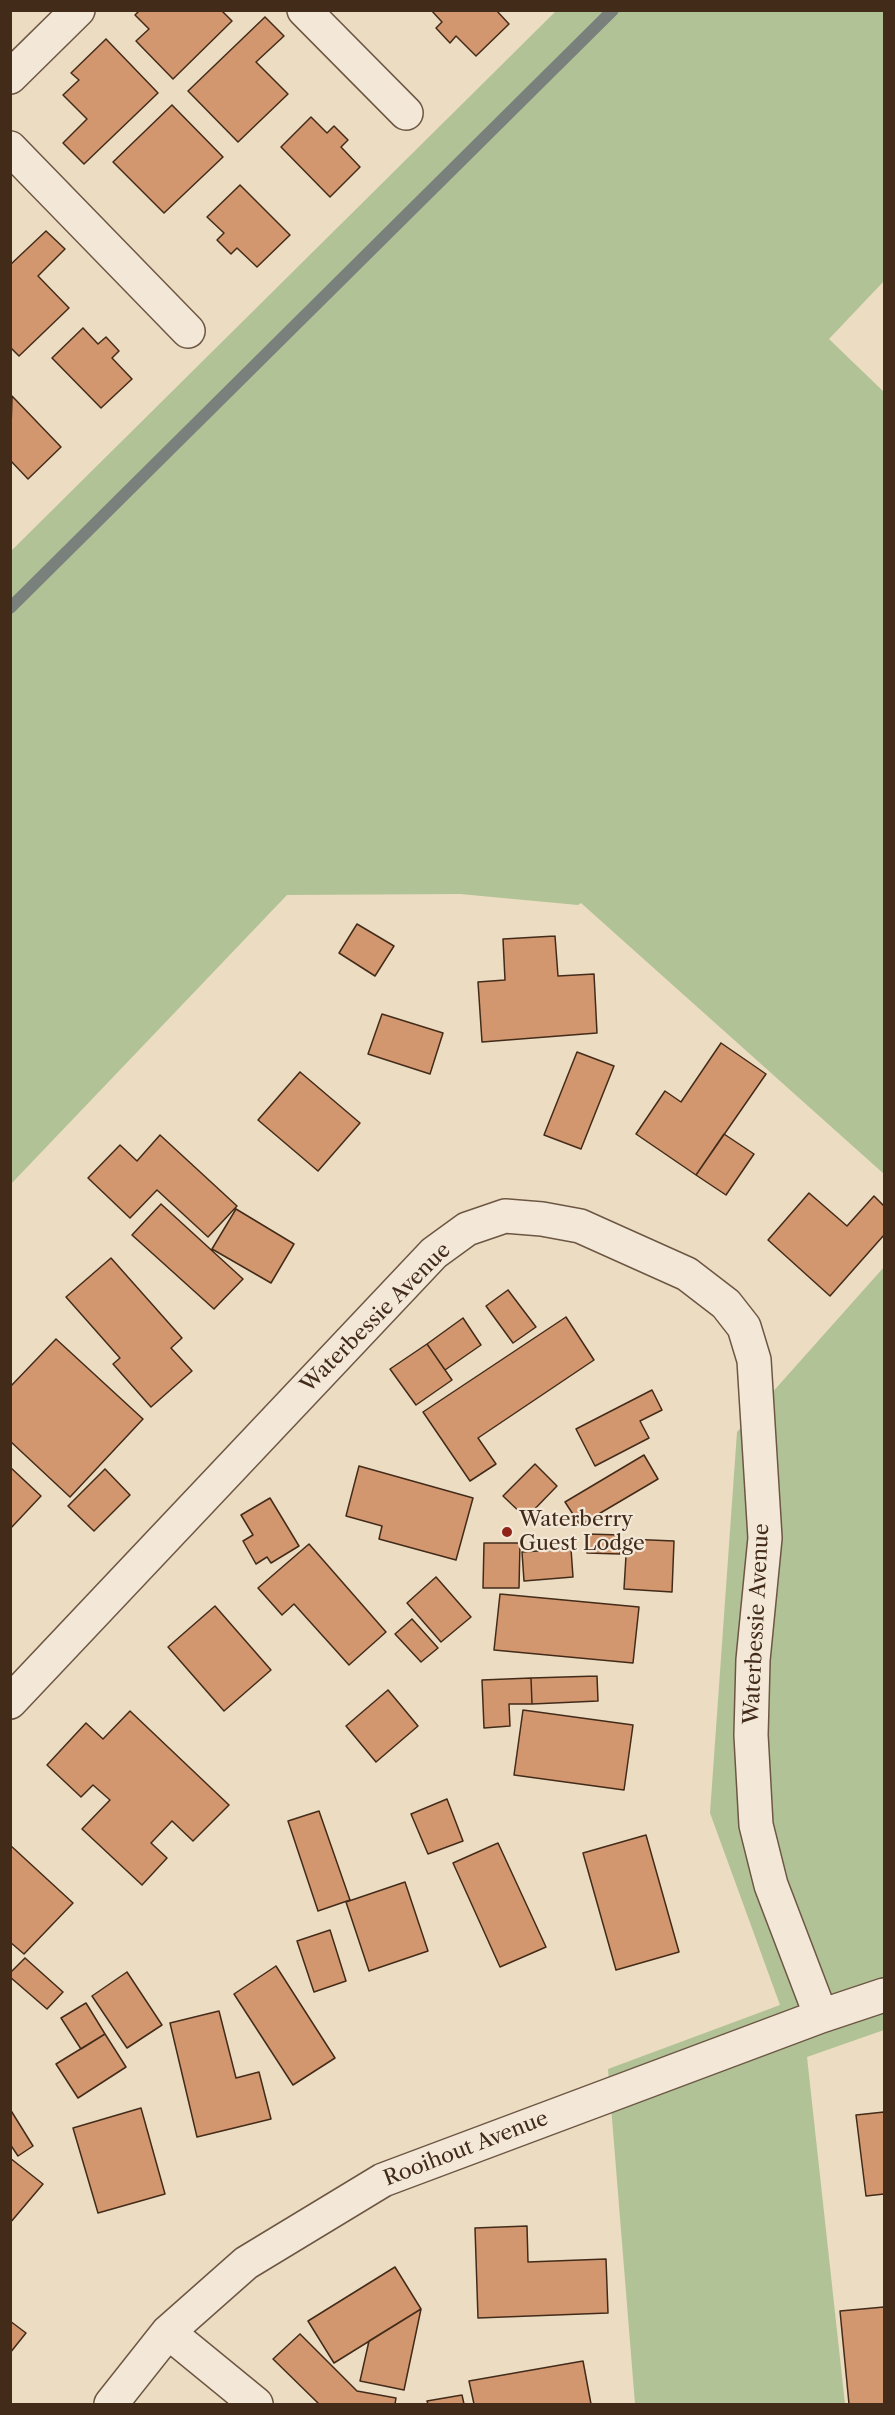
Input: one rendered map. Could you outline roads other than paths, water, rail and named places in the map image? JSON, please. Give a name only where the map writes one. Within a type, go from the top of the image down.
[{"type":"street","points":[[10,76],[78,10]]},
{"type":"street","points":[[304,10],[406,113]]},
{"type":"street","points":[[10,148],[188,330]]},
{"type":"street","name":"Waterbessie Avenue","points":[[10,1702],[435,1253],[467,1229],[505,1216],[542,1218],[580,1226],[687,1274],[726,1304],[744,1327],[754,1360],[765,1538],[753,1660],[751,1735],[756,1825],[771,1884],[821,2016]]},
{"type":"street","name":"Rooihout Avenue","points":[[111,2404],[168,2332],[246,2263],[383,2180],[821,2016],[885,1995]]},
{"type":"street","points":[[168,2332],[256,2404]]},
{"type":"waterway","points":[[10,608],[613,10]]},
{"type":"place","name":"Waterberry Guest Lodge","points":[[507,1532]]}]
